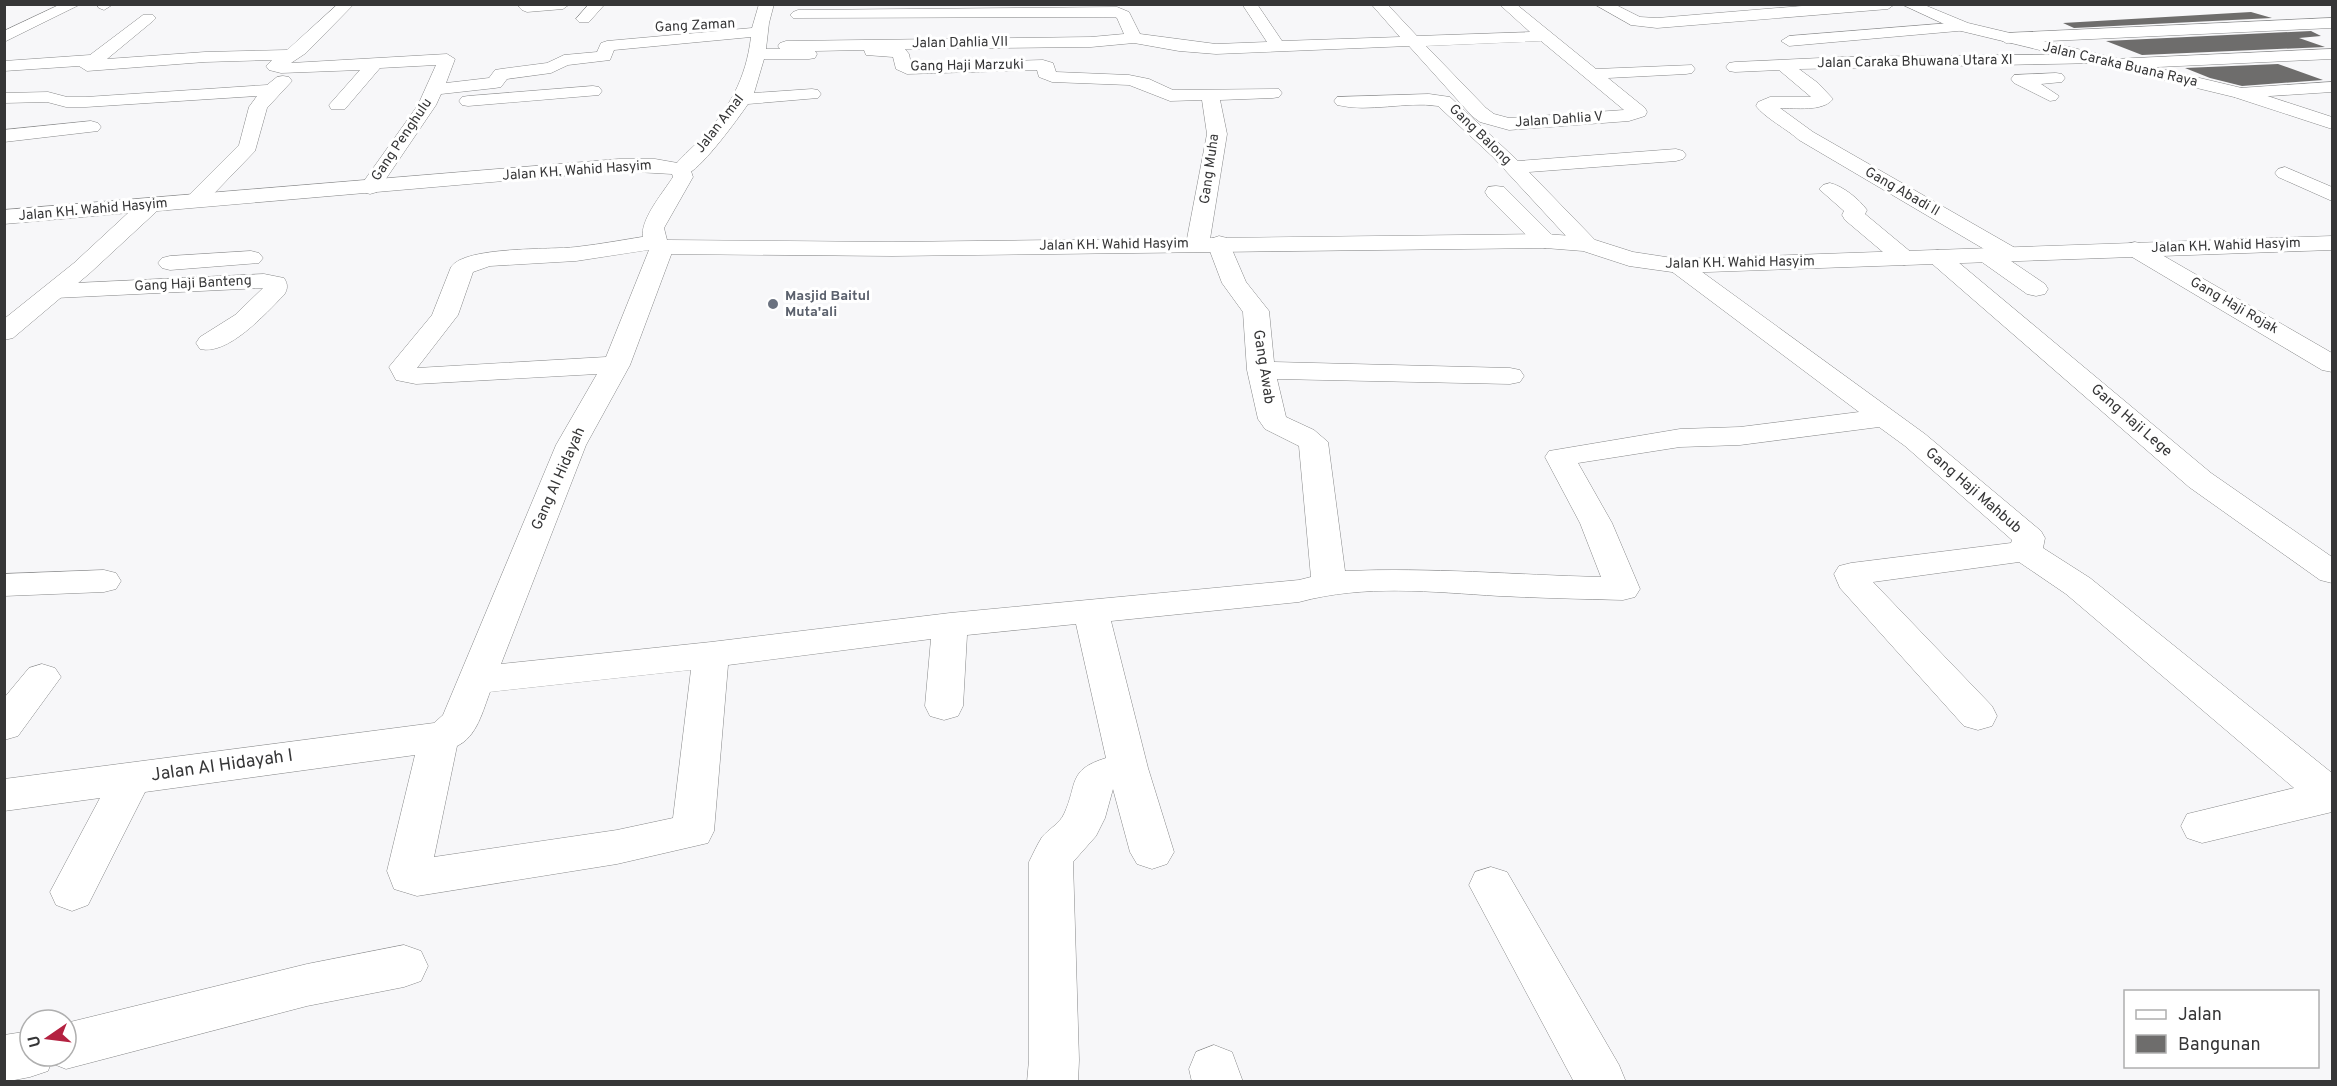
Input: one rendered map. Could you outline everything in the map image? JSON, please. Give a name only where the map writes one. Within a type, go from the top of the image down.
[{"type":"street","points":[[5,37],[74,4]]},
{"type":"street","points":[[194,201],[248,147],[258,107],[297,58],[347,4]]},
{"type":"street","points":[[527,7],[563,4]]},
{"type":"street","points":[[584,19],[598,4]]},
{"type":"street","name":"Jalan Amal","points":[[682,170],[744,99],[757,54],[759,27],[767,4]]},
{"type":"street","points":[[1249,4],[1278,47]]},
{"type":"street","name":"Jalan Dahlia V","points":[[1378,4],[1479,112],[1498,122],[1509,124],[1629,115],[1638,112],[1594,74]]},
{"type":"street","points":[[1506,4],[1594,74],[1686,69]]},
{"type":"street","points":[[1601,4],[1628,19],[1657,23],[1888,4]]},
{"type":"street","name":"Jalan Caraka Buana Raya","points":[[1908,4],[1963,27],[2006,38],[2094,68],[2114,64],[2240,93],[2332,123]]},
{"type":"street","points":[[979,43],[986,8]]},
{"type":"street","name":"Jalan Dahlia VII","points":[[798,15],[986,8],[1117,12],[1124,15],[1134,38]]},
{"type":"street","points":[[1736,16],[1830,63]]},
{"type":"street","points":[[48,97],[148,18]]},
{"type":"street","points":[[2006,38],[2332,23]]},
{"type":"street","points":[[431,97],[495,83],[501,74],[552,68],[564,60],[604,56],[607,46],[759,27]]},
{"type":"street","name":"Gang Zaman","points":[[607,46],[612,34],[630,30],[759,27]]},
{"type":"street","points":[[1779,36],[1963,27]]},
{"type":"street","points":[[2241,28],[2332,62]]},
{"type":"street","name":"Jalan Dahlia VII","points":[[786,46],[1091,42],[1134,38],[1191,48],[1278,47],[1545,36]]},
{"type":"street","points":[[297,58],[324,48]]},
{"type":"street","name":"Gang Haji Marzuki","points":[[757,54],[894,51],[901,54],[902,65],[907,69],[1043,64],[1047,68],[1045,73],[1052,77],[1129,80],[1143,83],[1170,96],[1210,95]]},
{"type":"street","points":[[2114,64],[2332,54]]},
{"type":"street","points":[[4,66],[205,57],[297,58],[375,63]]},
{"type":"street","name":"Gang Penghulu","points":[[370,188],[431,97],[447,59],[375,63]]},
{"type":"street","points":[[338,105],[375,63]]},
{"type":"street","name":"Jalan Caraka Bhuwana Utara XI","points":[[1735,67],[1830,63],[2094,68]]},
{"type":"street","name":"Gang Abadi II","points":[[1783,65],[1824,99],[1822,101],[1770,103],[1765,106],[1806,136],[1998,255],[2036,290]]},
{"type":"street","points":[[2094,68],[2165,76]]},
{"type":"street","points":[[2050,96],[2020,79],[2071,78]]},
{"type":"street","points":[[2240,93],[2332,87]]},
{"type":"street","points":[[4,98],[48,97],[66,102],[86,102],[272,90]]},
{"type":"street","points":[[431,97],[593,91]]},
{"type":"street","points":[[1210,95],[1273,93]]},
{"type":"street","points":[[744,99],[812,94]]},
{"type":"street","name":"Gang Muha","points":[[1208,244],[1217,134],[1210,95]]},
{"type":"street","name":"Gang Balong","points":[[1343,100],[1368,103],[1429,99],[1444,101],[1514,167],[1586,244]]},
{"type":"street","points":[[4,136],[91,127]]},
{"type":"street","points":[[1514,167],[1676,155]]},
{"type":"street","name":"Jalan KH. Wahid Hasyim","points":[[4,218],[619,165],[655,165],[682,170]]},
{"type":"street","points":[[658,245],[653,228],[683,177],[682,170]]},
{"type":"street","points":[[2321,170],[2285,173],[2331,194]]},
{"type":"street","points":[[1830,189],[1856,210],[1853,215],[1904,258]]},
{"type":"street","points":[[1496,192],[1545,241]]},
{"type":"street","points":[[9,326],[82,268],[151,204]]},
{"type":"street","name":"Jalan KH. Wahid Hasyim","points":[[616,365],[416,376],[406,374],[403,367],[408,358],[435,331],[453,298],[459,274],[463,267],[473,262],[658,245],[892,249],[1545,241],[1586,244],[1629,259],[1679,266],[2332,243]]},
{"type":"street","name":"Gang Awab","points":[[1208,244],[1256,311],[1261,370],[1272,419],[1275,423],[1304,435],[1313,442],[1329,583]]},
{"type":"street","name":"Gang Al Hidayah","points":[[439,737],[448,733],[459,722],[571,445],[616,365],[658,245]]},
{"type":"street","name":"Gang Haji Rojak","points":[[2135,249],[2332,364]]},
{"type":"street","name":"Gang Haji Lege","points":[[1938,257],[2200,480],[2332,572]]},
{"type":"street","points":[[82,268],[251,258]]},
{"type":"street","name":"Gang Haji Mahbub","points":[[1679,266],[1915,440],[2028,538],[2026,551],[2078,586],[2332,796]]},
{"type":"street","name":"Gang Haji Banteng","points":[[55,291],[264,281],[275,283],[275,290],[244,320],[209,343]]},
{"type":"street","points":[[1261,370],[1510,376]]},
{"type":"street","points":[[475,680],[711,655],[950,625],[1299,591],[1329,583],[1447,580],[1498,585],[1623,589],[1600,532],[1560,458],[1680,438],[1740,436],[1885,418]]},
{"type":"street","points":[[1978,716],[1852,580],[1851,574],[2026,551]]},
{"type":"street","points":[[4,585],[104,581]]},
{"type":"street","points":[[1091,612],[1128,768],[1152,852]]},
{"type":"street","points":[[944,706],[950,625]]},
{"type":"street","points":[[439,737],[409,871],[410,876],[417,878],[617,847],[693,831],[711,655]]},
{"type":"street","points":[[4,726],[42,677]]},
{"type":"street","name":"Jalan Al Hidayah I","points":[[4,795],[439,737]]},
{"type":"street","points":[[1052,1082],[1054,1059],[1051,862],[1054,852],[1080,827],[1093,784],[1100,777],[1128,768]]},
{"type":"street","points":[[72,892],[131,778]]},
{"type":"street","points":[[2202,826],[2332,796]]},
{"type":"street","points":[[1491,885],[1601,1082]]},
{"type":"street","points":[[78,1043],[307,985],[404,966]]},
{"type":"building","points":[[2251,12],[2272,18],[2074,28],[2063,23]]},
{"type":"building","points":[[2311,31],[2321,36],[2299,38],[2325,47],[2142,55],[2106,41]]},
{"type":"building","points":[[2278,64],[2323,80],[2242,86],[2210,78],[2185,68]]},
{"type":"place","name":"Masjid Baitul Muta'ali","points":[[773,304]]}]
